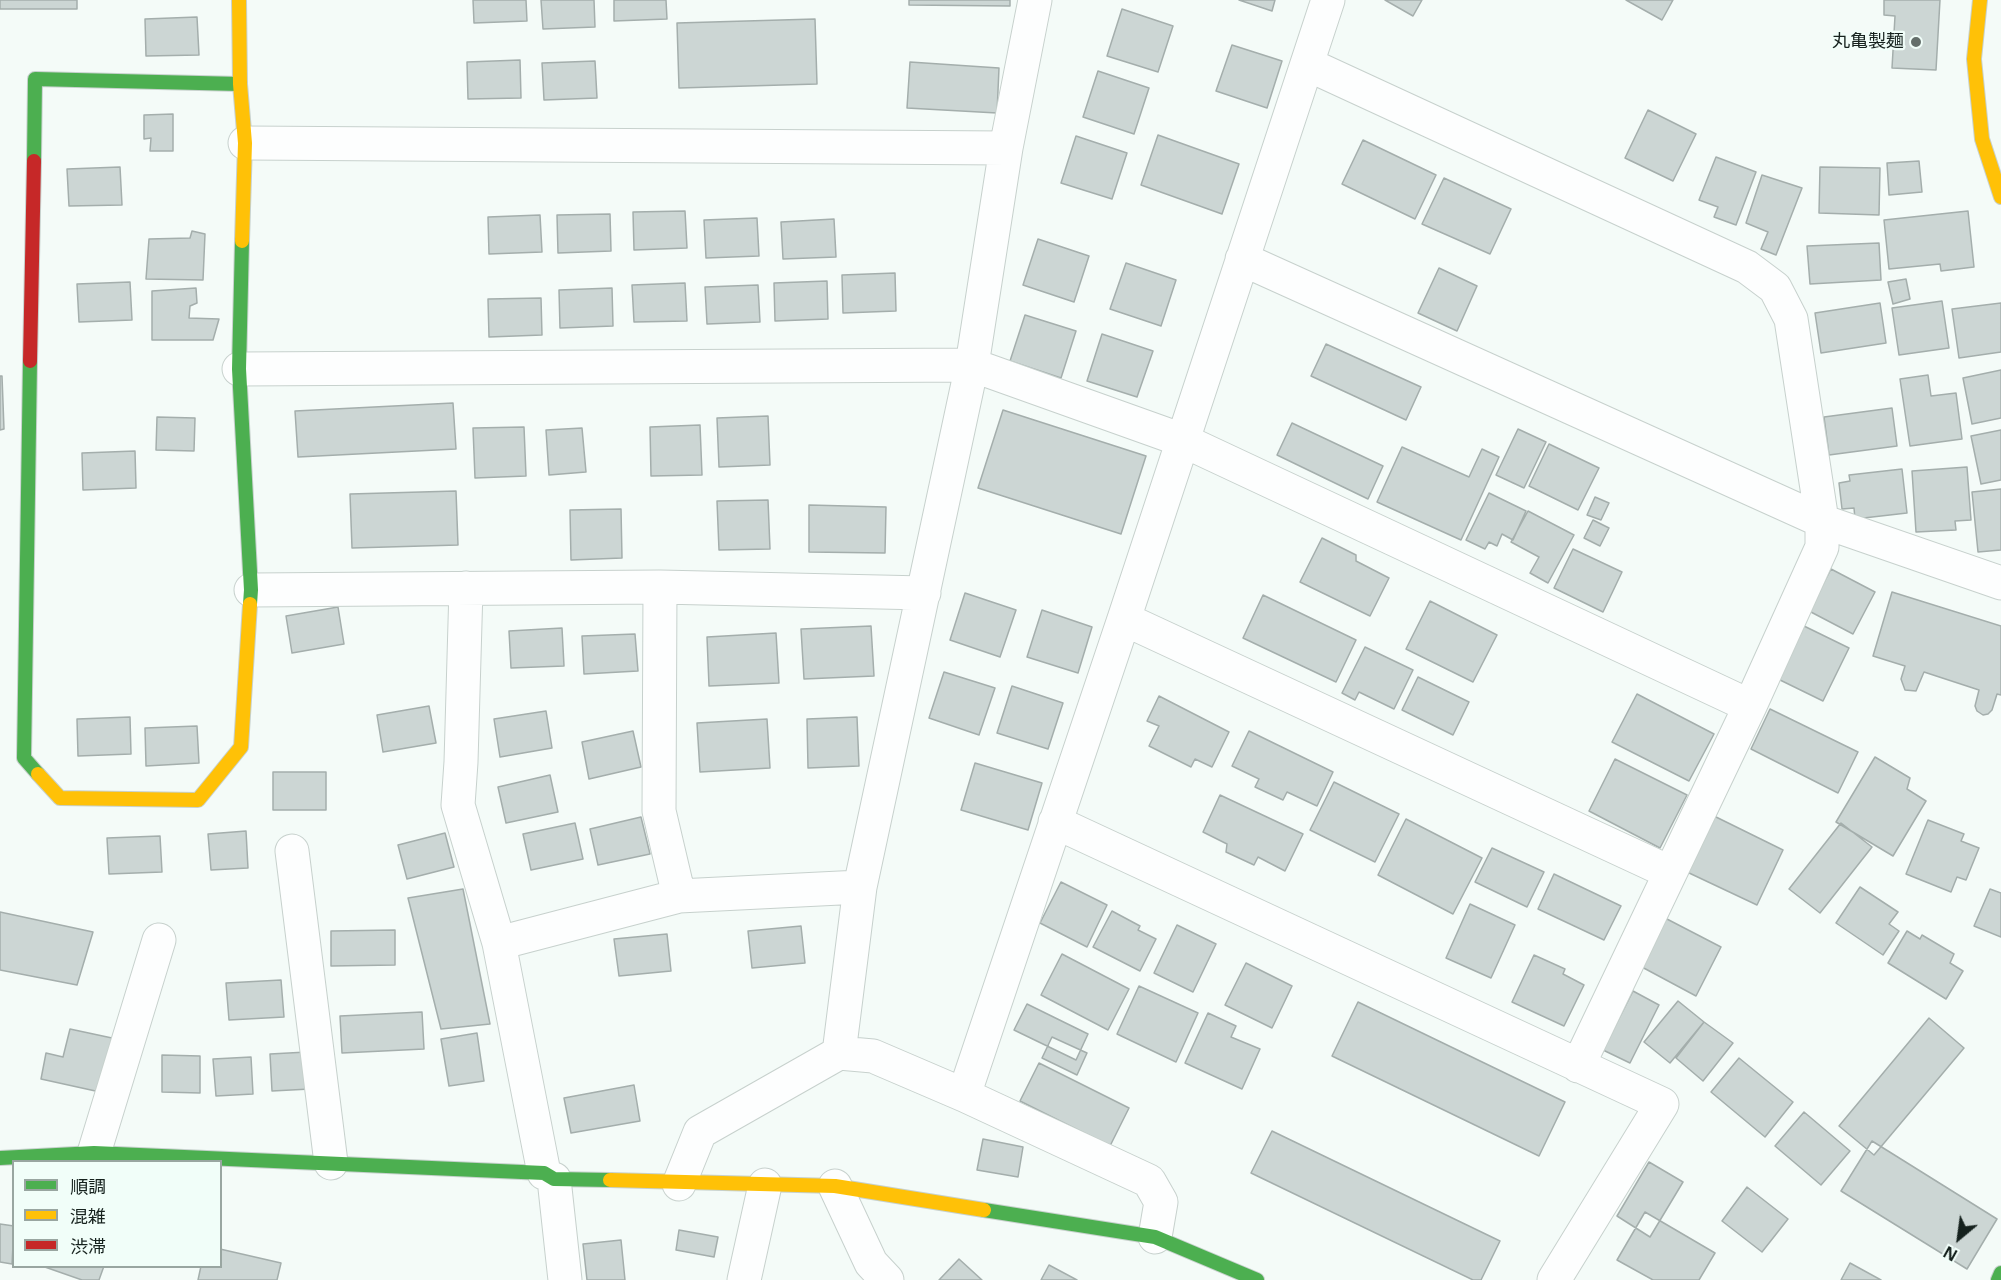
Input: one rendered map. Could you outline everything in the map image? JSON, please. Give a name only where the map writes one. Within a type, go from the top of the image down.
[{"type":"street","points":[[239,0],[240,84],[245,143],[239,369],[251,590],[241,747],[198,800],[60,798],[24,758],[35,79],[240,84]]},
{"type":"street","points":[[839,1053],[860,887],[972,365],[1006,148],[1035,0]]},
{"type":"street","points":[[964,1095],[1328,0]]},
{"type":"street","points":[[1980,0],[1974,59],[1982,139],[2001,197]]},
{"type":"street","points":[[1307,64],[1747,267],[1775,288],[1791,320],[1822,521],[1822,547],[1750,706],[1578,1066]]},
{"type":"street","points":[[245,143],[1006,148]]},
{"type":"street","points":[[1242,259],[1822,521],[2001,583]]},
{"type":"street","points":[[239,369],[972,365],[1182,440],[1750,706]]},
{"type":"street","points":[[251,590],[660,587],[924,593]]},
{"type":"street","points":[[660,587],[659,811],[679,896]]},
{"type":"street","points":[[466,588],[458,805],[499,943],[549,1176],[564,1280]]},
{"type":"street","points":[[1124,619],[1669,872]]},
{"type":"street","points":[[1055,822],[1662,1104],[1554,1280]]},
{"type":"street","points":[[292,851],[332,1163]]},
{"type":"street","points":[[499,943],[679,896],[860,887]]},
{"type":"street","points":[[94,1153],[159,940]]},
{"type":"street","points":[[679,1184],[699,1132],[839,1053],[873,1056],[964,1095],[1149,1181],[1161,1202],[1155,1237]]},
{"type":"street","points":[[0,1158],[94,1153],[332,1163],[679,1184],[835,1186],[1155,1237],[1257,1280]]},
{"type":"street","points":[[744,1280],[765,1185]]},
{"type":"street","points":[[835,1186],[871,1263],[886,1280]]},
{"type":"street","points":[[1998,1280],[2001,1273]]},
{"type":"building","points":[[0,0],[77,0],[77,9],[0,9]]},
{"type":"building","points":[[473,0],[526,0],[527,21],[474,23]]},
{"type":"building","points":[[541,0],[594,0],[595,27],[543,29]]},
{"type":"building","points":[[614,0],[666,0],[667,19],[614,21]]},
{"type":"building","points":[[909,0],[1010,0],[1010,6],[909,5]]},
{"type":"building","points":[[1239,0],[1275,0],[1272,11]]},
{"type":"building","points":[[1385,0],[1422,0],[1413,16]]},
{"type":"building","points":[[1626,0],[1673,0],[1662,20]]},
{"type":"building","name":"丸亀製麺","points":[[1884,0],[1940,0],[1936,70],[1892,68],[1895,16],[1884,15]]},
{"type":"building","points":[[1122,9],[1173,26],[1158,72],[1107,56]]},
{"type":"building","points":[[197,17],[199,55],[146,56],[145,19]]},
{"type":"building","points":[[815,19],[817,84],[679,88],[677,23]]},
{"type":"building","points":[[1232,45],[1282,61],[1267,108],[1216,91]]},
{"type":"building","points":[[520,60],[521,98],[468,99],[467,62]]},
{"type":"building","points":[[595,61],[597,98],[544,100],[542,63]]},
{"type":"building","points":[[910,62],[999,68],[997,113],[907,108]]},
{"type":"building","points":[[1098,71],[1149,88],[1134,134],[1083,117]]},
{"type":"building","points":[[1648,110],[1696,134],[1673,181],[1625,158]]},
{"type":"building","points":[[173,114],[173,151],[150,151],[151,138],[144,139],[144,115]]},
{"type":"building","points":[[1158,135],[1239,164],[1222,214],[1141,185]]},
{"type":"building","points":[[1076,136],[1127,153],[1112,199],[1061,183]]},
{"type":"building","points":[[1363,140],[1436,175],[1415,219],[1342,184]]},
{"type":"building","points":[[1716,157],[1756,172],[1736,225],[1714,217],[1718,207],[1699,200]]},
{"type":"building","points":[[1919,161],[1922,192],[1889,195],[1887,163]]},
{"type":"building","points":[[120,167],[122,205],[69,206],[67,169]]},
{"type":"building","points":[[1820,167],[1880,168],[1879,215],[1819,213]]},
{"type":"building","points":[[1762,175],[1802,188],[1776,255],[1761,249],[1768,232],[1746,223]]},
{"type":"building","points":[[1444,178],[1511,209],[1490,254],[1422,224]]},
{"type":"building","points":[[685,211],[687,248],[634,250],[633,212]]},
{"type":"building","points":[[1968,211],[1974,267],[1941,271],[1940,264],[1889,269],[1884,220]]},
{"type":"building","points":[[610,214],[611,251],[558,253],[557,215]]},
{"type":"building","points":[[540,215],[542,252],[489,254],[488,217]]},
{"type":"building","points":[[757,218],[759,256],[706,258],[704,220]]},
{"type":"building","points":[[834,219],[836,257],[783,259],[781,222]]},
{"type":"building","points":[[192,231],[205,234],[203,280],[146,279],[149,239],[190,238]]},
{"type":"building","points":[[1038,239],[1089,256],[1074,302],[1023,285]]},
{"type":"building","points":[[1879,243],[1881,280],[1810,284],[1807,246]]},
{"type":"building","points":[[1126,263],[1176,280],[1161,326],[1110,309]]},
{"type":"building","points":[[1439,268],[1477,286],[1457,331],[1418,313]]},
{"type":"building","points":[[895,273],[896,311],[843,313],[842,275]]},
{"type":"building","points":[[1906,279],[1910,299],[1893,304],[1888,282]]},
{"type":"building","points":[[827,281],[828,319],[775,321],[774,283]]},
{"type":"building","points":[[130,282],[132,320],[79,322],[77,284]]},
{"type":"building","points":[[685,283],[687,321],[634,322],[632,285]]},
{"type":"building","points":[[758,285],[760,322],[707,324],[705,287]]},
{"type":"building","points":[[196,288],[197,303],[190,306],[189,318],[219,319],[213,340],[152,340],[152,291]]},
{"type":"building","points":[[612,288],[613,326],[560,328],[559,290]]},
{"type":"building","points":[[541,298],[542,335],[489,337],[488,299]]},
{"type":"building","points":[[1942,301],[1949,348],[1899,355],[1892,308]]},
{"type":"building","points":[[1880,303],[1886,343],[1821,353],[1815,313]]},
{"type":"building","points":[[2001,303],[2001,352],[1959,358],[1952,309]]},
{"type":"building","points":[[1025,315],[1076,331],[1061,378],[1010,361]]},
{"type":"building","points":[[1102,334],[1153,351],[1137,397],[1087,381]]},
{"type":"building","points":[[1326,344],[1421,387],[1406,420],[1311,376]]},
{"type":"building","points":[[2001,370],[2001,418],[1972,424],[1963,378]]},
{"type":"building","points":[[1928,375],[1931,396],[1956,393],[1962,439],[1910,446],[1900,379]]},
{"type":"building","points":[[0,376],[2,376],[4,429],[0,430]]},
{"type":"building","points":[[453,403],[456,449],[298,457],[295,411]]},
{"type":"building","points":[[1892,408],[1897,446],[1829,455],[1824,417]]},
{"type":"building","points":[[1003,410],[1146,456],[1121,534],[978,488]]},
{"type":"building","points":[[768,416],[770,465],[719,467],[717,418]]},
{"type":"building","points":[[157,417],[195,418],[194,451],[156,450]]},
{"type":"building","points":[[1292,423],[1383,466],[1368,499],[1277,455]]},
{"type":"building","points":[[700,425],[702,475],[651,476],[650,427]]},
{"type":"building","points":[[524,427],[526,476],[475,478],[473,428]]},
{"type":"building","points":[[582,428],[586,472],[549,475],[546,430]]},
{"type":"building","points":[[1518,429],[1546,442],[1524,488],[1496,475]]},
{"type":"building","points":[[2001,430],[2001,480],[1981,484],[1971,436]]},
{"type":"building","points":[[1549,444],[1599,468],[1578,510],[1529,486]]},
{"type":"building","points":[[1402,447],[1469,477],[1482,449],[1499,457],[1461,540],[1377,502]]},
{"type":"building","points":[[135,451],[136,488],[83,490],[82,453]]},
{"type":"building","points":[[1967,467],[1971,520],[1955,521],[1956,530],[1916,532],[1912,471]]},
{"type":"building","points":[[1902,469],[1907,513],[1855,519],[1854,508],[1842,509],[1839,483],[1850,481],[1849,475]]},
{"type":"building","points":[[2001,489],[2001,550],[1978,552],[1972,492]]},
{"type":"building","points":[[456,491],[458,545],[352,548],[350,494]]},
{"type":"building","points":[[1489,493],[1526,511],[1513,540],[1502,534],[1497,546],[1489,542],[1485,549],[1466,540]]},
{"type":"building","points":[[1595,497],[1609,503],[1601,520],[1587,515]]},
{"type":"building","points":[[768,500],[770,549],[719,550],[717,501]]},
{"type":"building","points":[[809,505],[886,507],[885,553],[809,552]]},
{"type":"building","points":[[621,509],[622,558],[571,560],[570,510]]},
{"type":"building","points":[[1528,511],[1574,535],[1548,583],[1530,573],[1539,557],[1511,542]]},
{"type":"building","points":[[1593,520],[1609,528],[1600,546],[1584,538]]},
{"type":"building","points":[[1322,538],[1356,555],[1356,561],[1389,578],[1370,616],[1300,582]]},
{"type":"building","points":[[1573,549],[1622,572],[1603,612],[1554,588]]},
{"type":"building","points":[[1831,569],[1875,592],[1853,634],[1809,611]]},
{"type":"building","points":[[1892,592],[2001,626],[2001,695],[1997,694],[1992,710],[1988,714],[1983,715],[1977,711],[1975,706],[1979,690],[1924,672],[1916,691],[1905,690],[1901,679],[1905,666],[1873,656]]},
{"type":"building","points":[[965,593],[1016,610],[1000,657],[950,640]]},
{"type":"building","points":[[1263,595],[1356,640],[1336,682],[1243,638]]},
{"type":"building","points":[[1430,601],[1497,635],[1473,682],[1406,649]]},
{"type":"building","points":[[338,607],[344,644],[292,653],[286,616]]},
{"type":"building","points":[[1042,610],[1092,627],[1078,673],[1027,657]]},
{"type":"building","points":[[871,626],[874,676],[804,679],[801,629]]},
{"type":"building","points":[[1804,626],[1849,648],[1823,701],[1778,679]]},
{"type":"building","points":[[562,628],[564,666],[511,668],[509,631]]},
{"type":"building","points":[[776,633],[779,683],[709,686],[707,637]]},
{"type":"building","points":[[635,634],[638,671],[584,674],[582,636]]},
{"type":"building","points":[[1365,647],[1413,670],[1394,709],[1359,692],[1355,700],[1342,693]]},
{"type":"building","points":[[944,672],[995,688],[979,735],[929,718]]},
{"type":"building","points":[[1418,677],[1469,702],[1453,735],[1402,710]]},
{"type":"building","points":[[1012,686],[1063,703],[1048,749],[997,733]]},
{"type":"building","points":[[1637,694],[1714,734],[1689,781],[1612,742]]},
{"type":"building","points":[[1159,696],[1229,732],[1212,767],[1195,759],[1191,767],[1149,746],[1159,726],[1147,721]]},
{"type":"building","points":[[429,706],[436,743],[383,752],[377,715]]},
{"type":"building","points":[[1770,709],[1858,752],[1838,793],[1751,749]]},
{"type":"building","points":[[546,711],[552,748],[500,757],[494,719]]},
{"type":"building","points":[[130,717],[131,754],[78,756],[77,719]]},
{"type":"building","points":[[857,717],[859,766],[808,768],[807,719]]},
{"type":"building","points":[[767,719],[770,768],[700,772],[697,723]]},
{"type":"building","points":[[197,726],[199,763],[146,766],[145,728]]},
{"type":"building","points":[[633,731],[641,767],[589,779],[582,742]]},
{"type":"building","points":[[1249,731],[1333,772],[1317,806],[1287,792],[1283,800],[1255,787],[1259,779],[1232,766]]},
{"type":"building","points":[[1875,757],[1910,778],[1907,789],[1926,801],[1893,856],[1836,822]]},
{"type":"building","points":[[1615,759],[1687,795],[1660,848],[1589,811]]},
{"type":"building","points":[[975,763],[1042,783],[1028,830],[961,810]]},
{"type":"building","points":[[273,772],[326,772],[326,810],[273,810]]},
{"type":"building","points":[[550,775],[558,812],[506,823],[498,787]]},
{"type":"building","points":[[1334,782],[1399,814],[1375,862],[1310,830]]},
{"type":"building","points":[[1220,795],[1303,834],[1285,871],[1258,857],[1254,865],[1226,852],[1227,844],[1203,832]]},
{"type":"building","points":[[1714,816],[1783,850],[1757,905],[1687,872]]},
{"type":"building","points":[[641,817],[650,854],[598,865],[590,829]]},
{"type":"building","points":[[1406,819],[1482,858],[1453,914],[1378,875]]},
{"type":"building","points":[[1928,820],[1964,834],[1961,841],[1979,848],[1966,880],[1957,877],[1951,892],[1906,874]]},
{"type":"building","points":[[575,823],[583,859],[531,870],[523,834]]},
{"type":"building","points":[[1841,823],[1872,847],[1820,913],[1789,889]]},
{"type":"building","points":[[246,831],[248,868],[211,870],[208,834]]},
{"type":"building","points":[[445,833],[454,867],[407,879],[398,845]]},
{"type":"building","points":[[160,836],[162,872],[109,874],[107,838]]},
{"type":"building","points":[[1492,848],[1544,872],[1527,907],[1475,882]]},
{"type":"building","points":[[1554,874],[1621,906],[1604,940],[1538,909]]},
{"type":"building","points":[[1061,882],[1107,905],[1087,947],[1040,923]]},
{"type":"building","points":[[1860,887],[1898,912],[1889,924],[1899,931],[1883,955],[1836,923]]},
{"type":"building","points":[[463,889],[490,1024],[441,1029],[408,898]]},
{"type":"building","points":[[1990,889],[2001,893],[2001,937],[1974,926]]},
{"type":"building","points":[[1470,904],[1515,925],[1491,978],[1446,958]]},
{"type":"building","points":[[1112,911],[1140,926],[1138,930],[1156,939],[1140,971],[1093,947]]},
{"type":"building","points":[[0,912],[93,932],[77,985],[0,970]]},
{"type":"building","points":[[1665,918],[1721,947],[1696,996],[1640,966]]},
{"type":"building","points":[[1177,925],[1216,944],[1193,992],[1154,973]]},
{"type":"building","points":[[801,926],[805,963],[752,968],[748,931]]},
{"type":"building","points":[[395,930],[395,965],[331,966],[331,931]]},
{"type":"building","points":[[1907,931],[1920,939],[1922,935],[1954,954],[1950,963],[1963,971],[1946,999],[1888,963]]},
{"type":"building","points":[[667,934],[671,971],[619,976],[614,939]]},
{"type":"building","points":[[1062,954],[1129,989],[1108,1030],[1041,995]]},
{"type":"building","points":[[1534,955],[1565,969],[1563,974],[1584,985],[1564,1026],[1512,1002]]},
{"type":"building","points":[[1246,963],[1292,986],[1272,1028],[1225,1005]]},
{"type":"building","points":[[281,980],[284,1017],[229,1020],[226,983]]},
{"type":"building","points":[[1139,986],[1198,1013],[1176,1062],[1117,1034]]},
{"type":"building","points":[[1633,991],[1659,1005],[1630,1063],[1603,1050]]},
{"type":"building","points":[[1678,1001],[1704,1022],[1670,1063],[1644,1042]]},
{"type":"building","points":[[1358,1002],[1565,1102],[1539,1156],[1332,1056]]},
{"type":"building","points":[[1027,1004],[1088,1034],[1076,1060],[1014,1030]]},
{"type":"building","points":[[422,1012],[424,1049],[342,1053],[340,1016]]},
{"type":"building","points":[[1208,1013],[1236,1026],[1231,1037],[1260,1049],[1242,1089],[1185,1063]]},
{"type":"building","points":[[1929,1018],[1964,1048],[1874,1155],[1839,1126]]},
{"type":"building","points":[[1704,1022],[1733,1043],[1703,1081],[1676,1058]]},
{"type":"building","points":[[70,1029],[112,1038],[100,1092],[41,1079],[46,1053],[63,1057]]},
{"type":"building","points":[[477,1033],[484,1081],[449,1086],[441,1039]]},
{"type":"building","points":[[1052,1037],[1087,1053],[1077,1075],[1042,1058]]},
{"type":"building","points":[[307,1052],[310,1089],[272,1091],[270,1054]]},
{"type":"building","points":[[162,1055],[200,1056],[200,1093],[162,1092]]},
{"type":"building","points":[[251,1057],[253,1094],[216,1096],[213,1059]]},
{"type":"building","points":[[1739,1058],[1793,1102],[1765,1137],[1711,1092]]},
{"type":"building","points":[[1039,1063],[1129,1108],[1110,1146],[1020,1101]]},
{"type":"building","points":[[634,1085],[640,1121],[571,1133],[564,1098]]},
{"type":"building","points":[[1804,1112],[1850,1151],[1821,1185],[1775,1146]]},
{"type":"building","points":[[1272,1131],[1500,1241],[1481,1280],[1473,1280],[1251,1173]]},
{"type":"building","points":[[983,1139],[1023,1147],[1018,1177],[977,1170]]},
{"type":"building","points":[[1872,1141],[1997,1219],[1967,1269],[1841,1191]]},
{"type":"building","points":[[1649,1162],[1683,1182],[1650,1237],[1617,1216]]},
{"type":"building","points":[[1747,1187],[1788,1219],[1762,1252],[1722,1221]]},
{"type":"building","points":[[1645,1212],[1715,1253],[1699,1280],[1653,1280],[1617,1260]]},
{"type":"building","points":[[0,1224],[12,1226],[12,1264],[0,1262]]},
{"type":"building","points":[[679,1230],[718,1237],[714,1257],[676,1250]]},
{"type":"building","points":[[621,1240],[625,1280],[587,1280],[583,1244]]},
{"type":"building","points":[[222,1249],[281,1263],[277,1280],[198,1280],[201,1268],[222,1268]]},
{"type":"building","points":[[959,1259],[982,1280],[939,1280]]},
{"type":"building","points":[[1850,1263],[1881,1280],[1841,1280]]},
{"type":"building","points":[[1049,1265],[1077,1280],[1041,1280]]},
{"type":"building","points":[[48,1268],[103,1268],[99,1280],[82,1280]]},
{"type":"traffic: fast","points":[[34,161],[35,79],[240,84]]},
{"type":"traffic: fast","points":[[242,241],[239,369],[250,604]]},
{"type":"traffic: fast","points":[[30,361],[24,758],[38,774]]},
{"type":"traffic: fast","points":[[0,1158],[94,1153],[544,1173],[554,1179],[610,1180]]},
{"type":"traffic: fast","points":[[984,1210],[1155,1237],[1257,1280]]},
{"type":"traffic: fast","points":[[1998,1280],[2001,1273]]},
{"type":"traffic: slow","points":[[239,0],[240,84],[245,143],[242,241]]},
{"type":"traffic: slow","points":[[1980,0],[1974,59],[1982,139],[2001,197]]},
{"type":"traffic: slow","points":[[38,774],[60,798],[198,800],[241,747],[250,604]]},
{"type":"traffic: slow","points":[[610,1180],[835,1186],[984,1210]]},
{"type":"traffic: jam","points":[[30,361],[34,161]]},
{"type":"place","name":"丸亀製麺","points":[[1916,42]]}]
